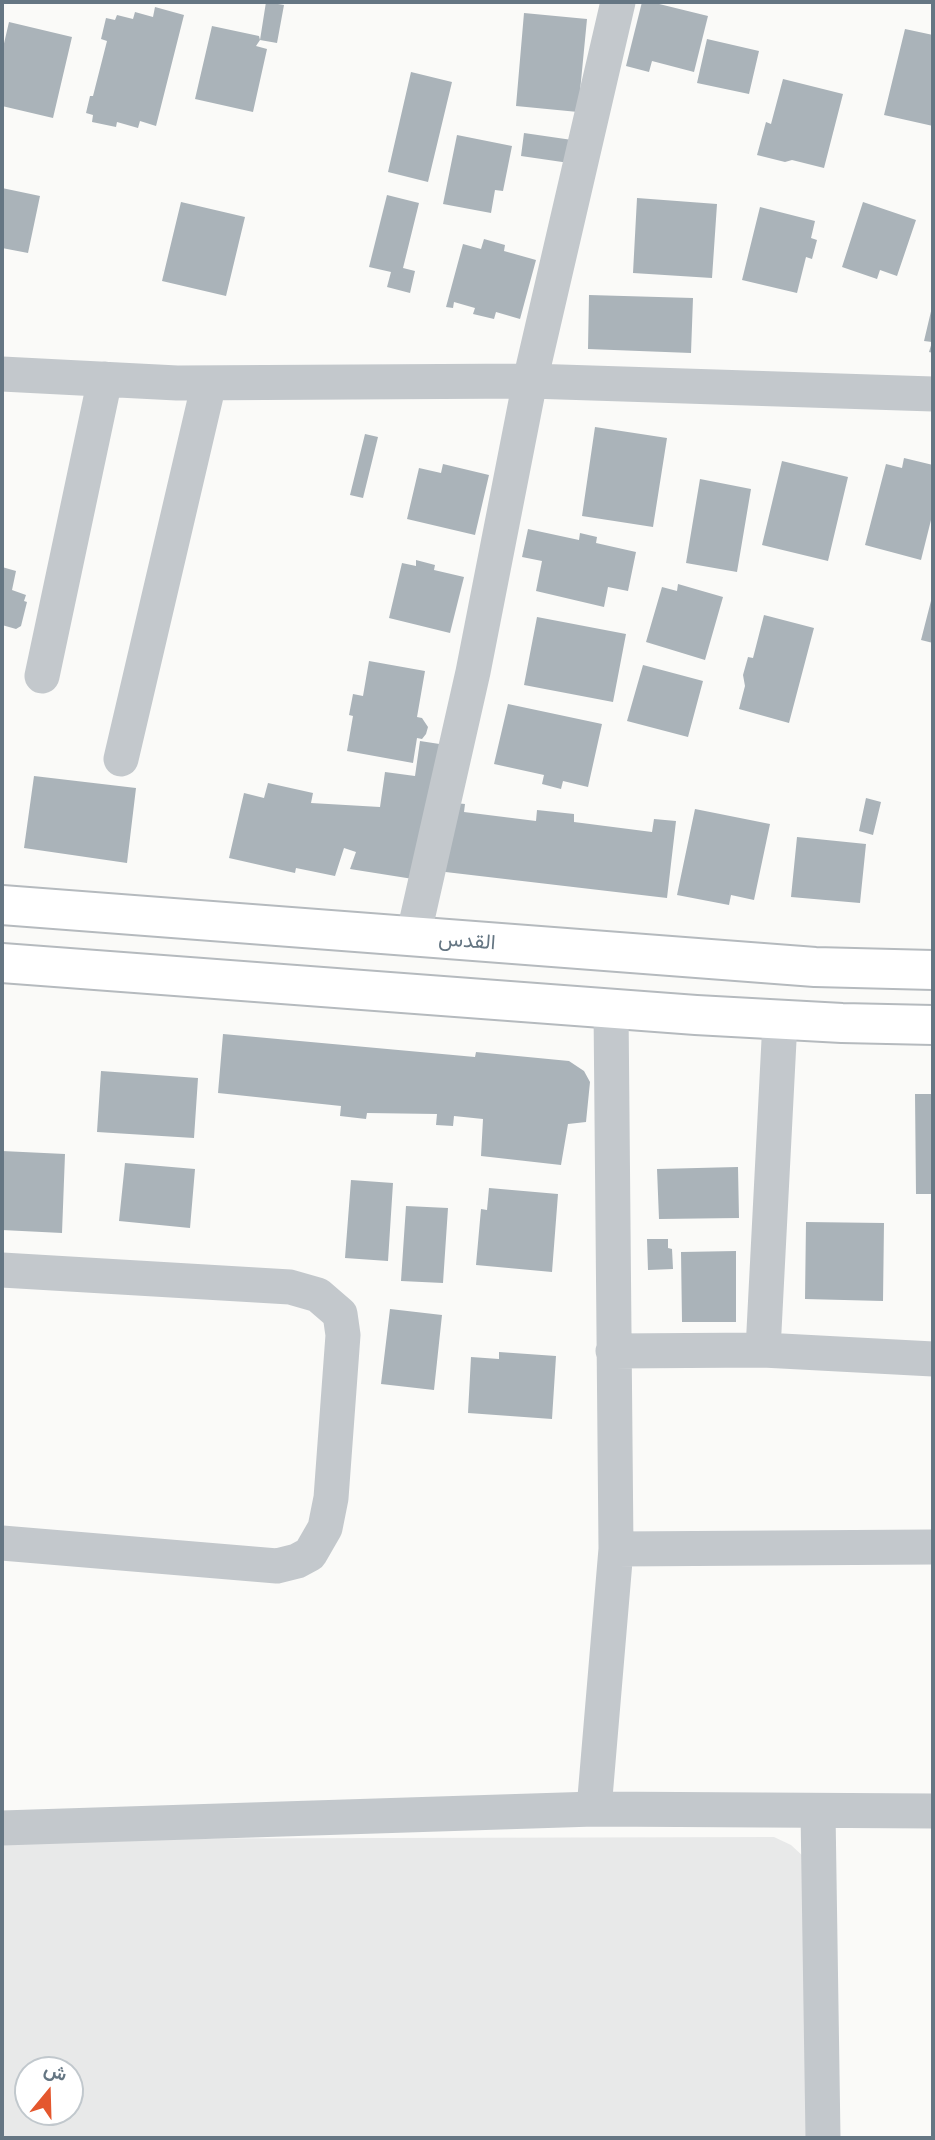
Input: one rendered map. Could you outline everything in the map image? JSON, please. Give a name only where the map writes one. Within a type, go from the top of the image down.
[{"type":"main road","name":"القدس","points":[[2,905],[815,967],[933,970]]},
{"type":"main road","points":[[2,963],[780,1021],[933,1025]]},
{"type":"street","points":[[413,937],[473,672],[530,381],[618,2]]},
{"type":"street","points":[[2,374],[177,383],[530,381],[933,394]]},
{"type":"street","points":[[42,676],[105,379]]},
{"type":"street","points":[[121,760],[209,383]]},
{"type":"street","points":[[594,1809],[615,1549],[611,1008]]},
{"type":"street","points":[[763,1350],[780,1021]]},
{"type":"street","points":[[2,1270],[290,1287],[318,1295],[340,1314],[343,1335],[331,1498],[325,1528],[310,1554],[297,1561],[277,1566],[2,1543]]},
{"type":"street","points":[[613,1351],[763,1350],[933,1359]]},
{"type":"street","points":[[615,1549],[933,1547]]},
{"type":"street","points":[[2,1828],[594,1809],[933,1811]]},
{"type":"street","points":[[818,1811],[823,2138]]},
{"type":"shaded area","points":[[774,1837],[791,1845],[804,1857],[816,2138],[2,2138],[2,1839]]},
{"type":"building","points":[[266,2],[284,5],[277,43],[260,40]]},
{"type":"building","points":[[642,2],[708,16],[694,72],[652,61],[649,72],[626,66]]},
{"type":"building","points":[[155,7],[184,15],[156,126],[140,121],[138,128],[117,122],[116,127],[92,122],[93,115],[86,113],[107,41],[101,39],[106,18],[115,20],[117,15],[133,19],[135,12],[153,17]]},
{"type":"building","points":[[524,13],[587,19],[578,112],[516,106]]},
{"type":"building","points":[[9,22],[72,37],[53,118],[2,106],[2,52]]},
{"type":"building","points":[[212,26],[259,36],[260,40],[256,46],[267,49],[253,112],[195,99]]},
{"type":"building","points":[[905,29],[933,35],[933,126],[884,115]]},
{"type":"building","points":[[707,39],[759,51],[749,94],[697,83]]},
{"type":"building","points":[[411,72],[452,82],[428,182],[388,172]]},
{"type":"building","points":[[783,79],[843,94],[824,168],[757,155],[766,122],[771,124]]},
{"type":"building","points":[[524,133],[579,141],[576,164],[521,156]]},
{"type":"building","points":[[457,135],[512,146],[503,191],[495,190],[491,213],[443,204]]},
{"type":"building","points":[[2,188],[40,196],[28,253],[2,248]]},
{"type":"building","points":[[387,195],[419,203],[403,268],[415,271],[410,293],[387,287],[391,272],[369,267]]},
{"type":"building","points":[[637,198],[717,204],[712,278],[633,273]]},
{"type":"building","points":[[181,202],[245,217],[226,296],[162,281]]},
{"type":"building","points":[[863,202],[916,220],[897,276],[880,270],[877,279],[842,267]]},
{"type":"building","points":[[760,207],[815,221],[811,238],[817,240],[812,259],[806,257],[797,293],[742,280]]},
{"type":"building","points":[[484,239],[505,245],[504,251],[536,260],[520,319],[496,312],[494,319],[473,314],[475,308],[454,302],[453,308],[446,307],[463,244],[481,249]]},
{"type":"building","points":[[589,295],[693,298],[691,353],[588,349]]},
{"type":"building","points":[[932,307],[933,353],[929,352],[932,342],[924,341]]},
{"type":"building","points":[[595,427],[667,438],[653,527],[582,516]]},
{"type":"building","points":[[365,434],[378,437],[363,498],[350,495]]},
{"type":"building","points":[[904,458],[933,465],[933,512],[921,560],[865,545],[886,464],[902,468]]},
{"type":"building","points":[[782,461],[848,477],[828,561],[762,545]]},
{"type":"building","points":[[443,464],[489,475],[475,535],[407,519],[419,468],[441,473]]},
{"type":"building","points":[[700,479],[751,489],[737,572],[686,563]]},
{"type":"building","points":[[528,529],[579,540],[580,533],[597,537],[596,543],[636,552],[628,591],[608,587],[604,607],[536,591],[542,561],[522,557]]},
{"type":"building","points":[[416,560],[435,565],[434,570],[464,577],[450,633],[389,618],[402,563],[416,566]]},
{"type":"building","points":[[2,567],[16,571],[12,590],[26,595],[24,601],[27,602],[21,626],[16,629],[2,625]]},
{"type":"building","points":[[678,584],[723,597],[705,660],[646,642],[662,587],[677,591]]},
{"type":"building","points":[[933,597],[933,643],[921,640]]},
{"type":"building","points":[[764,615],[814,628],[789,723],[739,709],[745,686],[743,675],[748,657],[753,658]]},
{"type":"building","points":[[537,617],[626,634],[613,702],[524,685]]},
{"type":"building","points":[[369,661],[425,671],[417,717],[422,718],[428,727],[422,739],[417,738],[413,763],[347,751],[353,716],[349,715],[353,694],[363,696]]},
{"type":"building","points":[[643,665],[703,681],[688,737],[627,721]]},
{"type":"building","points":[[508,704],[602,724],[588,787],[563,781],[561,789],[542,784],[544,775],[494,764]]},
{"type":"building","points":[[420,741],[446,745],[413,879],[350,869],[356,852],[344,848],[335,876],[296,868],[295,873],[229,858],[244,793],[264,798],[268,783],[313,793],[311,803],[380,807],[385,772],[415,776]]},
{"type":"building","points":[[34,776],[136,788],[127,863],[24,848]]},
{"type":"building","points":[[866,798],[881,802],[873,835],[859,831]]},
{"type":"building","points":[[445,802],[465,804],[464,812],[536,821],[537,810],[574,814],[574,822],[652,832],[654,819],[676,821],[667,898],[437,871]]},
{"type":"building","points":[[695,809],[770,824],[754,900],[731,895],[729,905],[677,895]]},
{"type":"building","points":[[797,837],[866,844],[860,903],[791,897]]},
{"type":"building","points":[[223,1034],[475,1057],[476,1052],[569,1061],[584,1071],[590,1082],[586,1122],[568,1124],[561,1165],[481,1156],[483,1119],[454,1116],[453,1126],[436,1125],[437,1114],[367,1113],[366,1119],[340,1116],[341,1106],[218,1093]]},
{"type":"building","points":[[101,1071],[198,1078],[194,1138],[97,1132]]},
{"type":"building","points":[[915,1094],[933,1094],[933,1194],[916,1194]]},
{"type":"building","points":[[2,1151],[65,1154],[62,1233],[2,1230]]},
{"type":"building","points":[[125,1163],[195,1169],[190,1228],[119,1221]]},
{"type":"building","points":[[738,1167],[739,1218],[659,1219],[657,1169]]},
{"type":"building","points":[[351,1180],[393,1183],[388,1261],[345,1258]]},
{"type":"building","points":[[489,1188],[558,1194],[552,1272],[476,1265],[481,1209],[487,1210]]},
{"type":"building","points":[[406,1206],[448,1208],[443,1283],[401,1281]]},
{"type":"building","points":[[806,1222],[884,1223],[883,1301],[805,1299]]},
{"type":"building","points":[[647,1239],[668,1239],[668,1248],[672,1249],[673,1269],[648,1270]]},
{"type":"building","points":[[736,1251],[736,1322],[682,1322],[681,1252]]},
{"type":"building","points":[[390,1309],[442,1315],[434,1390],[381,1384]]},
{"type":"building","points":[[499,1352],[556,1356],[552,1419],[468,1413],[471,1357],[499,1359]]}]
